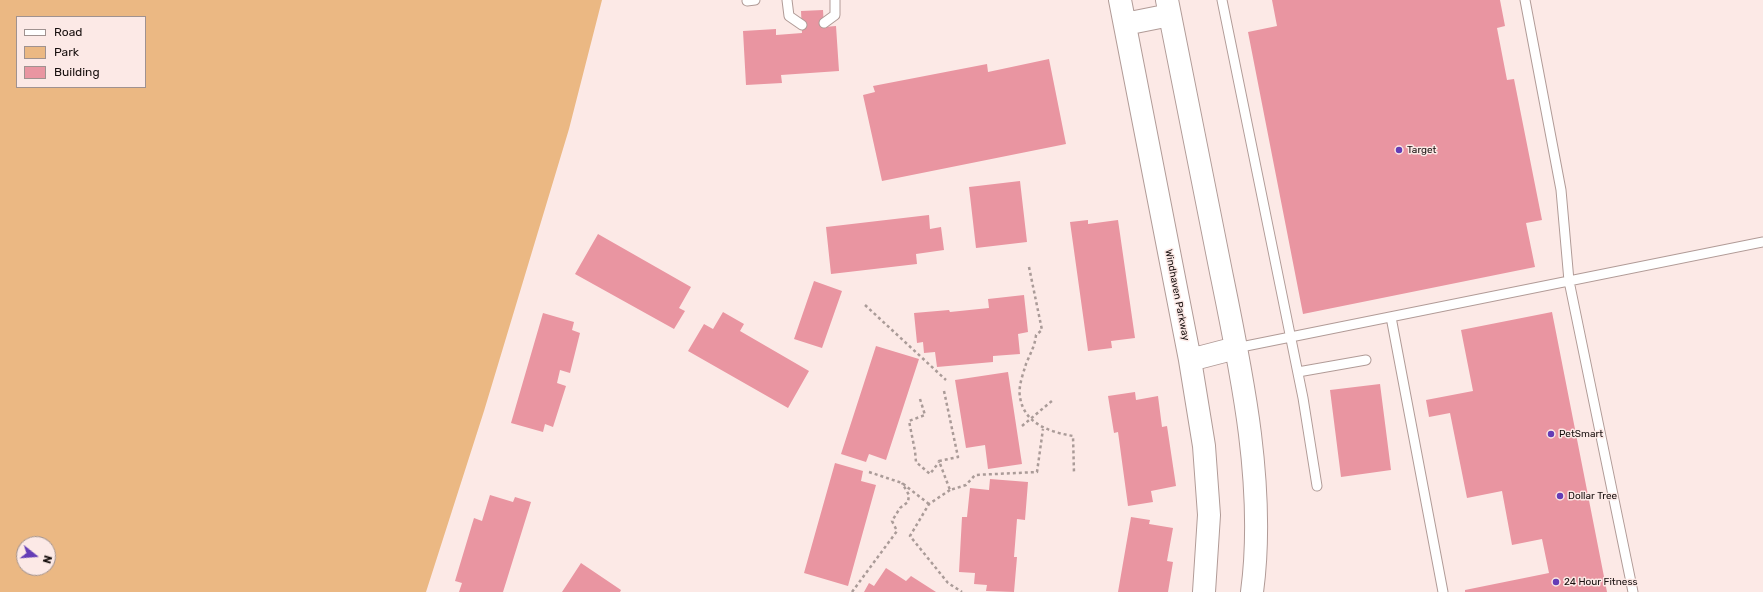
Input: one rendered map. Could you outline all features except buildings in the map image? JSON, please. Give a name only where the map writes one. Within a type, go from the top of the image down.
[{"type":"main road","name":"Windhaven Parkway","points":[[1120,0],[1190,360],[1204,446],[1209,493],[1209,540],[1204,592]]},
{"type":"main road","points":[[1125,24],[1169,7],[1236,348],[1254,472],[1256,553],[1252,592]]},
{"type":"main road","points":[[1190,360],[1236,348]]},
{"type":"lane","points":[[787,0],[789,16],[802,25]]},
{"type":"lane","points":[[824,23],[835,15],[835,0]]},
{"type":"lane","points":[[1222,0],[1298,372],[1317,486]]},
{"type":"lane","points":[[1525,0],[1561,190],[1569,281],[1633,592]]},
{"type":"lane","points":[[1236,348],[1763,242]]},
{"type":"lane","points":[[1391,317],[1444,592]]},
{"type":"lane","points":[[1298,372],[1366,360]]},
{"type":"path","points":[[1029,267],[1042,330],[1036,335],[1035,345],[1029,355],[1023,376],[1020,396],[1025,412],[1043,429],[1073,436],[1074,473]]},
{"type":"path","points":[[865,305],[946,380]]},
{"type":"path","points":[[920,399],[924,415],[909,421],[916,462],[930,474],[940,461],[958,457],[944,391]]},
{"type":"path","points":[[1022,426],[1053,400]]},
{"type":"path","points":[[962,592],[948,583],[910,536],[929,504],[950,490],[966,485],[975,475],[1037,472],[1043,429]]},
{"type":"path","points":[[940,461],[950,490]]},
{"type":"path","points":[[869,472],[902,483],[929,504]]},
{"type":"path","points":[[852,592],[897,531],[892,520],[900,508],[908,502],[909,495],[902,483]]},
{"type":"green space","points":[[0,0],[602,0],[569,129],[484,411],[426,592],[0,592]]},
{"type":"place","name":"Target","points":[[1399,150]]},
{"type":"place","name":"PetSmart","points":[[1551,434]]},
{"type":"place","name":"Dollar Tree","points":[[1560,496]]},
{"type":"place","name":"24 Hour Fitness","points":[[1556,582]]}]
